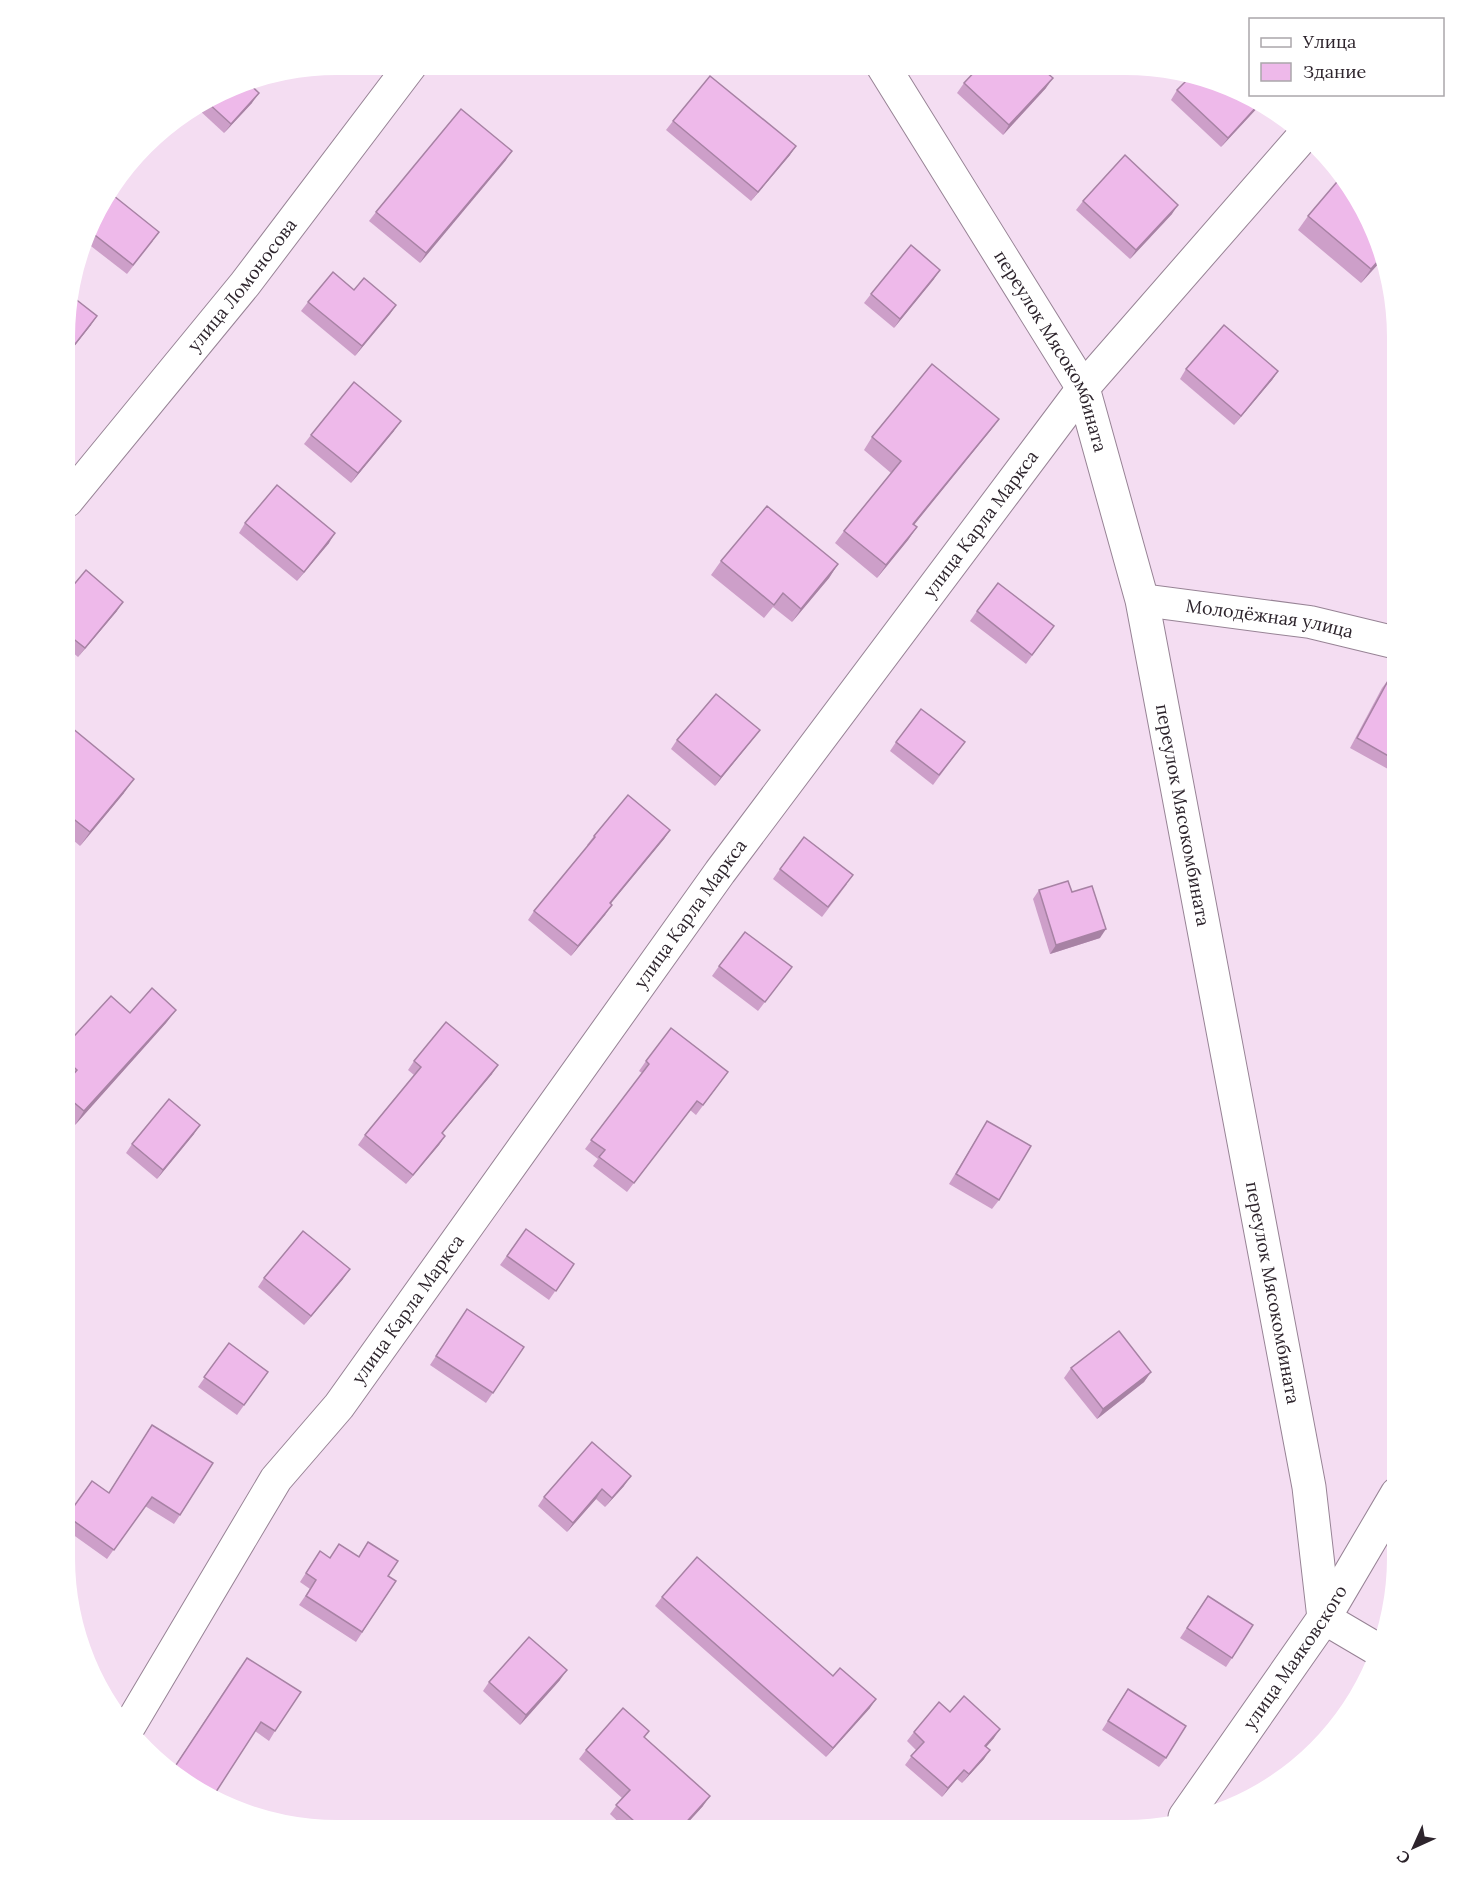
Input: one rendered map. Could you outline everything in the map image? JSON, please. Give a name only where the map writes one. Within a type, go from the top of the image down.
[{"type":"street","name":"улица Ломоносова","points":[[75,490],[245,284],[403,75]]},
{"type":"street","name":"переулок Мясокомбината","points":[[889,75],[1083,388],[1142,600],[1309,1487],[1324,1618]]},
{"type":"street","name":"улица Карла Маркса","points":[[132,1721],[276,1479],[339,1406],[720,872],[1083,388],[1299,141]]},
{"type":"street","name":"Молодёжная улица","points":[[1142,600],[1310,622],[1387,641]]},
{"type":"street","name":"улица Маяковского","points":[[1188,1812],[1324,1618],[1387,1511]]},
{"type":"street","points":[[1324,1618],[1372,1646]]},
{"type":"building","points":[[972,75],[1049,75],[1053,78],[1009,125],[964,83]]},
{"type":"building","points":[[710,76],[796,146],[758,192],[673,121]]},
{"type":"building","points":[[1185,82],[1193,84],[1225,95],[1254,109],[1228,138],[1177,90]]},
{"type":"building","points":[[254,89],[259,93],[231,124],[212,107]]},
{"type":"building","points":[[461,109],[512,151],[426,253],[376,212]]},
{"type":"building","points":[[1125,155],[1178,205],[1136,250],[1083,201]]},
{"type":"building","points":[[1336,183],[1360,221],[1376,263],[1371,269],[1308,216]]},
{"type":"building","points":[[116,197],[159,232],[133,265],[96,236]]},
{"type":"building","points":[[911,245],[940,270],[900,319],[871,294]]},
{"type":"building","points":[[333,272],[354,290],[364,278],[396,305],[362,346],[308,302]]},
{"type":"building","points":[[77,301],[97,316],[75,344]]},
{"type":"building","points":[[1224,325],[1278,371],[1241,416],[1186,369]]},
{"type":"building","points":[[932,364],[999,419],[913,524],[917,527],[886,565],[844,531],[901,461],[872,437]]},
{"type":"building","points":[[354,382],[401,421],[358,473],[311,435]]},
{"type":"building","points":[[277,485],[335,533],[304,572],[245,523]]},
{"type":"building","points":[[767,506],[838,564],[801,609],[783,593],[774,605],[721,561]]},
{"type":"building","points":[[86,570],[123,602],[85,648],[75,640],[75,583]]},
{"type":"building","points":[[998,583],[1054,626],[1032,655],[977,611]]},
{"type":"building","points":[[1387,683],[1387,755],[1357,738]]},
{"type":"building","points":[[716,694],[760,730],[721,777],[677,740]]},
{"type":"building","points":[[921,709],[965,742],[939,775],[896,742]]},
{"type":"building","points":[[75,730],[134,779],[90,832],[75,820]]},
{"type":"building","points":[[628,795],[670,830],[578,946],[534,911]]},
{"type":"building","points":[[804,837],[853,875],[828,907],[780,869]]},
{"type":"building","points":[[1068,881],[1072,892],[1092,886],[1106,929],[1056,945],[1039,890]]},
{"type":"building","points":[[745,932],[792,967],[765,1002],[719,966]]},
{"type":"building","points":[[152,988],[176,1010],[84,1111],[75,1103],[75,1072],[77,1070],[75,1068],[75,1035],[111,996],[130,1013]]},
{"type":"building","points":[[446,1022],[498,1065],[442,1133],[445,1136],[413,1175],[365,1135],[421,1067],[414,1061]]},
{"type":"building","points":[[671,1028],[728,1072],[703,1105],[697,1101],[634,1183],[599,1157],[605,1150],[591,1140],[649,1064],[646,1061]]},
{"type":"building","points":[[169,1099],[200,1125],[163,1170],[132,1144]]},
{"type":"building","points":[[987,1121],[1031,1146],[999,1200],[956,1174]]},
{"type":"building","points":[[526,1229],[574,1264],[556,1291],[507,1256]]},
{"type":"building","points":[[303,1231],[350,1269],[311,1316],[264,1278]]},
{"type":"building","points":[[467,1309],[524,1347],[493,1393],[436,1356]]},
{"type":"building","points":[[1119,1331],[1151,1372],[1103,1409],[1071,1368]]},
{"type":"building","points":[[229,1343],[268,1372],[244,1405],[204,1377]]},
{"type":"building","points":[[152,1425],[213,1463],[180,1515],[152,1497],[114,1550],[75,1522],[75,1505],[92,1481],[109,1493]]},
{"type":"building","points":[[592,1442],[631,1476],[612,1498],[602,1489],[573,1523],[544,1497]]},
{"type":"building","points":[[368,1542],[398,1561],[388,1576],[396,1581],[362,1632],[306,1596],[316,1580],[306,1573],[320,1551],[330,1558],[339,1544],[359,1557]]},
{"type":"building","points":[[697,1557],[833,1676],[840,1668],[876,1699],[833,1748],[662,1597]]},
{"type":"building","points":[[1208,1596],[1253,1625],[1232,1658],[1187,1628]]},
{"type":"building","points":[[529,1637],[567,1670],[526,1715],[489,1682]]},
{"type":"building","points":[[247,1658],[301,1692],[275,1731],[261,1722],[217,1791],[176,1765]]},
{"type":"building","points":[[1128,1689],[1186,1726],[1166,1758],[1108,1721]]},
{"type":"building","points":[[964,1696],[1000,1729],[985,1746],[990,1750],[969,1774],[964,1770],[948,1788],[911,1756],[924,1742],[914,1732],[939,1702],[950,1712]]},
{"type":"building","points":[[623,1708],[649,1731],[644,1737],[710,1796],[688,1820],[633,1820],[616,1805],[630,1790],[586,1750]]}]
